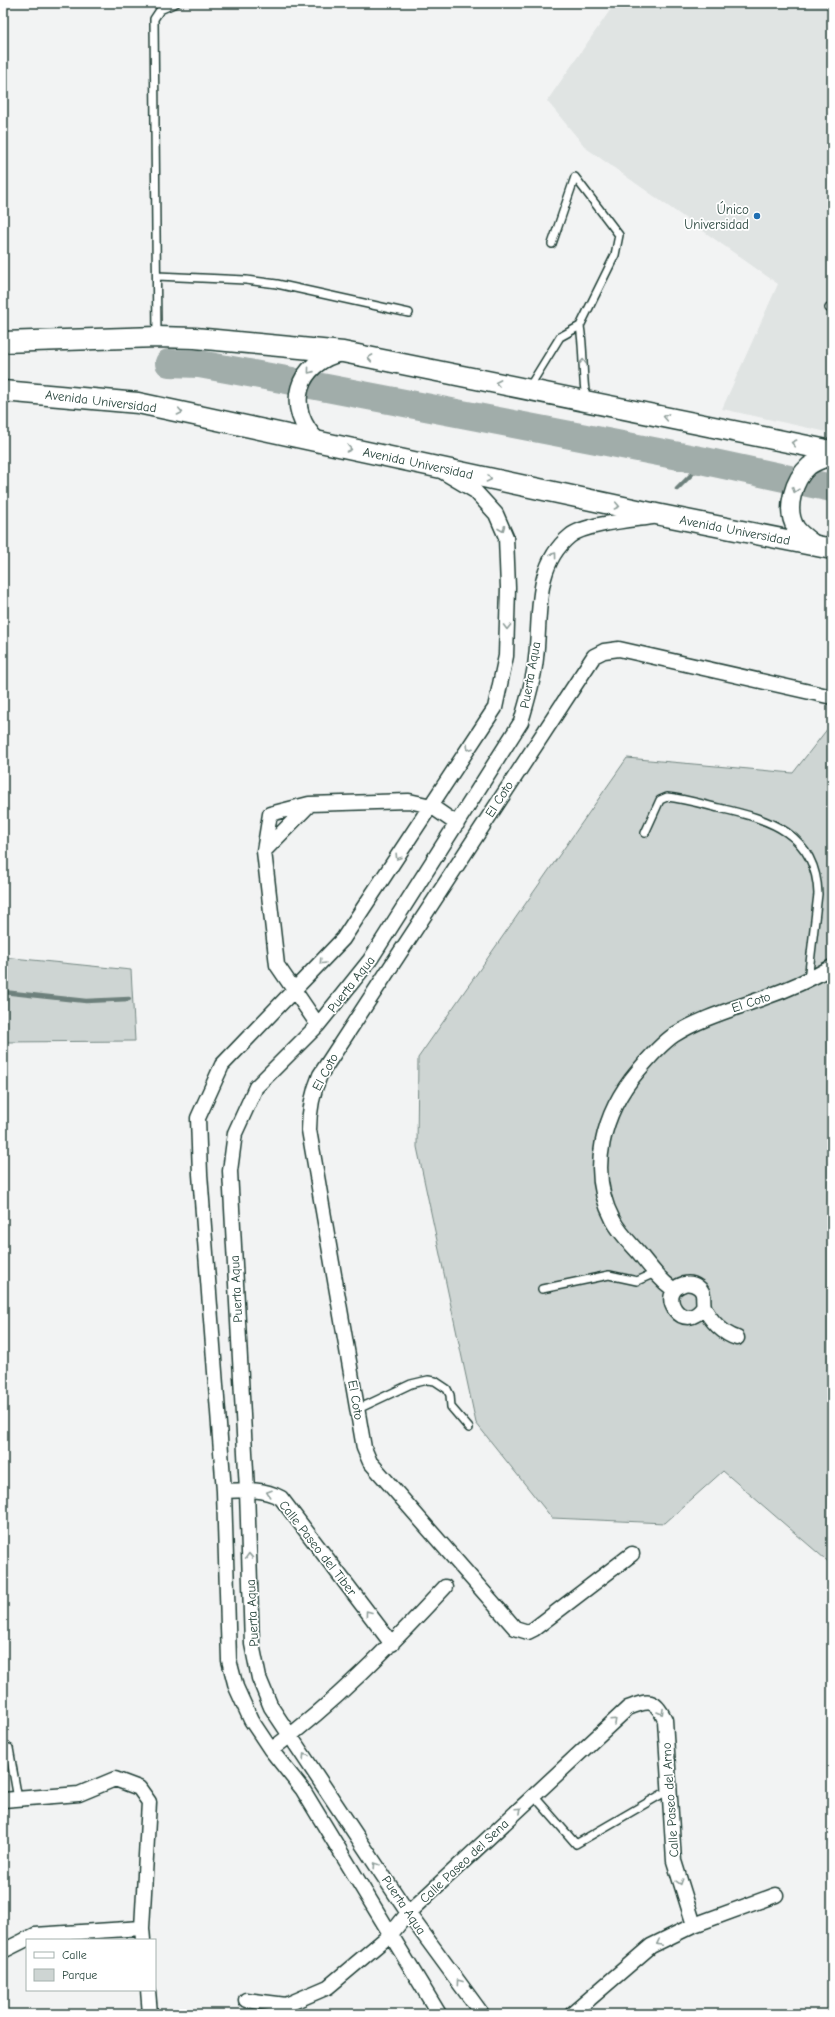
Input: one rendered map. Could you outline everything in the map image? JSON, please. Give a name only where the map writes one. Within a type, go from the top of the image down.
[{"type":"main road","points":[[3,342],[157,337],[194,338],[343,352],[832,451]]},
{"type":"main road","name":"Avenida Universidad","points":[[3,391],[138,403],[660,515],[824,547]]},
{"type":"street","points":[[318,442],[305,428],[301,419],[298,400],[299,391],[302,381],[315,364],[332,354],[343,352]]},
{"type":"street","points":[[824,547],[805,537],[796,527],[791,516],[791,501],[795,486],[802,473],[810,465],[832,456]]},
{"type":"street","name":"Puerta Aqua","points":[[434,467],[475,491],[496,514],[506,538],[508,588],[506,656],[495,708],[343,939],[294,992],[222,1065],[198,1118],[200,1174],[224,1491],[229,1660],[236,1687],[251,1720],[271,1750],[303,1790],[439,2014]]},
{"type":"street","name":"Puerta Aqua","points":[[482,2014],[408,1913],[271,1707],[259,1678],[252,1644],[247,1490],[230,1171],[235,1133],[256,1088],[318,1025],[370,960],[521,722],[531,689],[536,658],[540,591],[551,558],[571,536],[596,526],[660,515]]},
{"type":"street","name":"El Coto","points":[[632,1554],[534,1629],[528,1632],[515,1628],[370,1462],[366,1453],[309,1130],[309,1112],[313,1092],[320,1075],[586,666],[594,656],[604,651],[619,649],[832,696]]},
{"type":"street","points":[[318,1025],[277,965],[264,851],[270,814],[309,804],[409,801],[431,806],[457,824]]},
{"type":"street","points":[[264,851],[309,804]]},
{"type":"street","name":"El Coto","points":[[674,1290],[663,1282],[655,1273],[614,1222],[603,1195],[600,1164],[604,1131],[610,1116],[627,1084],[648,1059],[673,1036],[704,1018],[767,997],[808,981],[832,967]]},
{"type":"street","points":[[704,1306],[700,1312],[694,1316],[680,1315],[672,1304],[674,1290],[686,1284],[693,1284],[703,1292],[704,1306],[716,1325],[728,1336],[737,1338]]},
{"type":"street","name":"Calle Paseo del Tiber","points":[[224,1491],[247,1490],[269,1492],[280,1498],[392,1644]]},
{"type":"street","points":[[271,1750],[291,1735],[392,1644],[445,1587]]},
{"type":"street","name":"Calle Paseo del Arno","points":[[628,1708],[641,1703],[652,1702],[660,1709],[665,1720],[674,1861],[694,1925]]},
{"type":"street","name":"Calle Paseo del Sena","points":[[246,2000],[286,2005],[328,1987],[391,1934],[408,1913],[628,1708]]},
{"type":"street","points":[[3,1800],[78,1794],[115,1779],[139,1788],[149,1802],[142,1934],[35,1935],[27,1939]]},
{"type":"street","points":[[572,2014],[652,1946],[694,1925],[776,1895]]},
{"type":"street","points":[[3,1951],[26,1940]]},
{"type":"street","points":[[148,1991],[150,2014]]},
{"type":"lane","points":[[157,337],[154,19],[160,10],[176,3]]},
{"type":"lane","points":[[528,389],[560,337],[580,326],[615,255],[619,235],[576,177],[552,244]]},
{"type":"lane","points":[[157,276],[246,280],[277,284],[409,313]]},
{"type":"lane","points":[[580,326],[584,347],[582,375],[586,401]]},
{"type":"lane","points":[[645,833],[660,800],[667,797],[752,816],[773,824],[791,835],[804,850],[814,866],[817,880],[818,894],[808,981]]},
{"type":"lane","points":[[542,1289],[609,1275],[637,1281],[655,1273]]},
{"type":"lane","points":[[358,1409],[420,1381],[434,1381],[446,1389],[450,1395],[451,1407],[469,1428]]},
{"type":"lane","points":[[3,1749],[9,1748],[18,1799]]},
{"type":"lane","points":[[534,1796],[576,1844],[669,1790]]},
{"type":"shaded area","name":"Único Universidad","points":[[615,3],[832,3],[832,433],[722,409],[778,284],[586,148],[547,101]]},
{"type":"green space","points":[[832,723],[832,1565],[723,1471],[665,1523],[552,1518],[476,1423],[417,1147],[418,1058],[627,758],[793,773]]},
{"type":"green space","points":[[3,957],[131,970],[135,1041],[3,1042]]},
{"type":"waterway","points":[[169,363],[199,364],[292,381]]},
{"type":"waterway","points":[[311,385],[705,461],[789,479]]},
{"type":"waterway","points":[[677,489],[705,461]]},
{"type":"waterway","points":[[808,483],[832,488]]},
{"type":"waterway","points":[[3,992],[86,1001],[129,999]]},
{"type":"place","name":"Único Universidad","points":[[757,216]]}]
